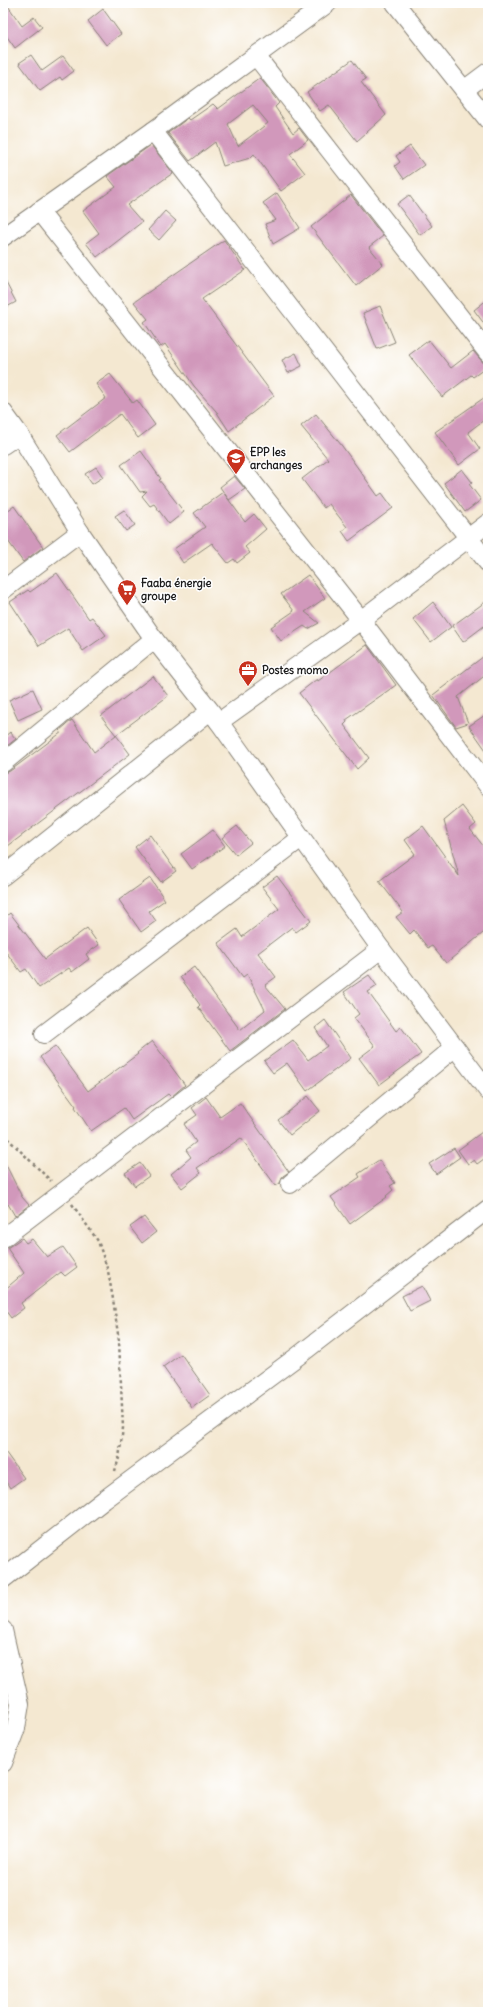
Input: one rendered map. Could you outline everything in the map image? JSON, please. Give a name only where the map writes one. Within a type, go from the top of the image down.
[{"type":"street","points":[[3,237],[153,132],[328,3]]},
{"type":"street","points":[[395,3],[488,120]]},
{"type":"street","points":[[256,56],[488,353]]},
{"type":"street","points":[[464,90],[488,72]]},
{"type":"street","points":[[153,132],[488,563]]},
{"type":"street","points":[[39,211],[361,620],[488,786]]},
{"type":"street","points":[[3,412],[19,434],[80,532],[154,639],[214,717],[381,949],[488,1091]]},
{"type":"street","points":[[3,445],[19,434]]},
{"type":"street","points":[[3,876],[214,717],[361,620],[488,523]]},
{"type":"street","points":[[3,590],[80,532]]},
{"type":"street","points":[[3,763],[154,639]]},
{"type":"street","points":[[44,1034],[302,838]]},
{"type":"street","points":[[3,1238],[63,1194],[381,949]]},
{"type":"street","points":[[290,1184],[455,1047]]},
{"type":"street","points":[[3,1579],[104,1500],[298,1356],[488,1209]]},
{"type":"street","points":[[3,1630],[20,1704],[16,1728],[3,1763]]},
{"type":"path","points":[[3,1134],[77,1209],[98,1241],[108,1271],[119,1341],[124,1428],[119,1458],[114,1472]]},
{"type":"building","points":[[3,3],[6,3],[22,26],[34,17],[42,27],[15,48],[3,31]]},
{"type":"building","points":[[103,9],[121,34],[106,45],[88,21]]},
{"type":"building","points":[[31,55],[42,71],[63,56],[74,71],[62,80],[60,77],[40,91],[19,63]]},
{"type":"building","points":[[352,60],[366,79],[361,82],[386,115],[357,141],[329,105],[320,111],[307,92]]},
{"type":"building","points":[[260,78],[279,103],[275,107],[293,133],[299,128],[308,140],[290,154],[305,173],[281,191],[254,154],[250,158],[223,166],[215,142],[190,161],[168,133],[188,118],[190,120],[213,104],[218,109]],"holes":[[[253,105],[268,123],[238,146],[228,124]]]},
{"type":"building","points":[[151,145],[173,173],[127,205],[142,222],[97,257],[86,243],[99,233],[83,211],[116,187],[107,176]]},
{"type":"building","points":[[410,146],[424,165],[404,179],[395,166],[400,162],[396,156]]},
{"type":"building","points":[[277,193],[300,228],[273,244],[265,224],[276,220],[263,203]]},
{"type":"building","points":[[351,195],[383,236],[369,247],[383,264],[356,286],[311,227]]},
{"type":"building","points":[[409,195],[432,226],[420,235],[397,204]]},
{"type":"building","points":[[165,211],[176,221],[159,240],[148,230]]},
{"type":"building","points":[[224,240],[245,270],[202,299],[274,396],[229,431],[216,411],[194,386],[165,344],[161,347],[144,322],[148,319],[134,302]]},
{"type":"building","points":[[3,277],[16,302],[3,309]]},
{"type":"building","points":[[488,299],[488,329],[474,310]]},
{"type":"building","points":[[380,306],[395,342],[377,349],[363,313]]},
{"type":"building","points":[[429,340],[451,368],[473,351],[487,367],[473,377],[471,375],[442,397],[409,355]]},
{"type":"building","points":[[296,353],[302,366],[288,373],[282,360]]},
{"type":"building","points":[[110,374],[133,403],[137,400],[155,425],[138,438],[120,414],[70,452],[57,435],[106,398],[96,384]]},
{"type":"building","points":[[488,395],[488,417],[468,432],[480,449],[459,465],[435,432]]},
{"type":"building","points":[[316,414],[342,446],[378,496],[382,493],[393,508],[349,541],[342,531],[347,527],[329,504],[324,508],[302,479],[328,459],[301,426]]},
{"type":"building","points":[[141,451],[161,479],[159,480],[184,512],[169,524],[154,504],[150,506],[142,496],[147,491],[140,492],[121,465]]},
{"type":"building","points":[[96,467],[103,477],[92,484],[85,474]]},
{"type":"building","points":[[462,469],[472,482],[469,484],[481,500],[465,512],[444,483]]},
{"type":"building","points":[[234,476],[245,489],[229,500],[220,487]]},
{"type":"building","points":[[223,492],[245,522],[254,514],[266,529],[245,547],[250,553],[237,563],[234,559],[228,563],[212,543],[183,563],[174,549],[205,527],[194,513]]},
{"type":"building","points":[[14,506],[43,547],[23,562],[3,534],[3,514]]},
{"type":"building","points":[[124,510],[135,525],[126,531],[115,516]]},
{"type":"building","points":[[57,573],[89,619],[92,617],[106,635],[83,651],[68,628],[39,646],[10,602],[28,590],[30,592]]},
{"type":"building","points":[[308,575],[325,598],[305,612],[319,623],[308,629],[304,626],[281,641],[271,627],[294,611],[281,594]]},
{"type":"building","points":[[488,600],[488,623],[463,642],[452,626]]},
{"type":"building","points":[[433,602],[451,627],[431,642],[413,619]]},
{"type":"building","points":[[367,645],[396,685],[346,720],[347,722],[344,725],[369,758],[357,769],[299,693]]},
{"type":"building","points":[[488,653],[488,673],[458,697],[468,723],[456,727],[433,695]]},
{"type":"building","points":[[153,676],[168,696],[116,735],[101,716]]},
{"type":"building","points":[[33,689],[42,709],[18,720],[9,700]]},
{"type":"building","points":[[488,713],[488,753],[469,726]]},
{"type":"building","points":[[72,720],[94,752],[116,735],[130,754],[8,846],[3,840],[3,773],[10,771],[62,732],[60,730]]},
{"type":"building","points":[[10,732],[16,739],[3,749],[3,738]]},
{"type":"building","points":[[462,806],[476,824],[470,829],[488,852],[488,929],[446,963],[432,946],[428,948],[414,930],[410,934],[396,917],[403,912],[379,881],[415,854],[405,840],[423,826],[459,876],[444,821]]},
{"type":"building","points":[[237,826],[251,843],[236,855],[222,838]]},
{"type":"building","points":[[213,830],[225,846],[192,869],[181,854]]},
{"type":"building","points":[[150,835],[176,871],[161,882],[135,847]]},
{"type":"building","points":[[277,876],[311,921],[296,932],[292,927],[258,953],[276,977],[265,985],[285,1009],[230,1051],[198,1007],[200,1005],[180,977],[194,967],[240,1030],[265,1010],[247,974],[243,977],[218,943],[237,929],[242,937],[279,909],[262,887]]},
{"type":"building","points":[[150,878],[165,900],[149,911],[156,921],[141,932],[119,900]]},
{"type":"building","points":[[10,913],[45,959],[87,928],[99,945],[86,954],[89,959],[72,972],[69,968],[39,988],[26,969],[21,972],[3,948],[3,919]]},
{"type":"building","points":[[369,975],[377,986],[368,992],[396,1031],[401,1027],[421,1054],[379,1085],[359,1058],[375,1046],[354,1018],[359,1014],[344,992]]},
{"type":"building","points":[[325,1020],[351,1058],[307,1091],[287,1063],[273,1073],[264,1061],[293,1040],[308,1060],[327,1046],[315,1028]]},
{"type":"building","points":[[152,1041],[185,1085],[171,1097],[168,1094],[132,1120],[124,1108],[91,1131],[75,1107],[76,1106],[40,1057],[55,1046],[88,1091],[138,1054],[137,1053]]},
{"type":"building","points":[[308,1096],[320,1111],[290,1135],[278,1120]]},
{"type":"building","points":[[206,1097],[220,1117],[240,1103],[289,1172],[283,1176],[280,1183],[276,1186],[241,1138],[197,1168],[201,1173],[182,1188],[171,1174],[191,1157],[186,1150],[196,1142],[184,1124],[197,1115],[192,1108]]},
{"type":"building","points":[[482,1132],[488,1140],[488,1156],[477,1164],[474,1160],[468,1164],[458,1150]]},
{"type":"building","points":[[454,1148],[460,1157],[436,1174],[429,1164]]},
{"type":"building","points":[[3,1159],[22,1197],[29,1205],[15,1216],[8,1204],[3,1207]]},
{"type":"building","points":[[379,1160],[395,1183],[390,1186],[393,1190],[386,1196],[387,1197],[350,1224],[331,1197],[360,1177],[358,1174]]},
{"type":"building","points":[[140,1163],[149,1176],[135,1186],[125,1173]]},
{"type":"building","points":[[144,1217],[156,1232],[142,1243],[130,1227]]},
{"type":"building","points":[[22,1238],[26,1243],[32,1239],[47,1257],[63,1247],[77,1267],[65,1276],[61,1272],[21,1303],[24,1308],[11,1318],[3,1307],[3,1291],[24,1273],[7,1248]]},
{"type":"building","points":[[422,1286],[430,1301],[410,1311],[402,1296]]},
{"type":"building","points":[[181,1354],[210,1395],[192,1408],[163,1367]]},
{"type":"building","points":[[3,1449],[24,1478],[10,1488],[3,1477]]},
{"type":"place","name":"EPP les archanges","points":[[236,475]]},
{"type":"place","name":"Faaba énergie groupe","points":[[127,606]]},
{"type":"place","name":"Postes momo","points":[[248,687]]}]
